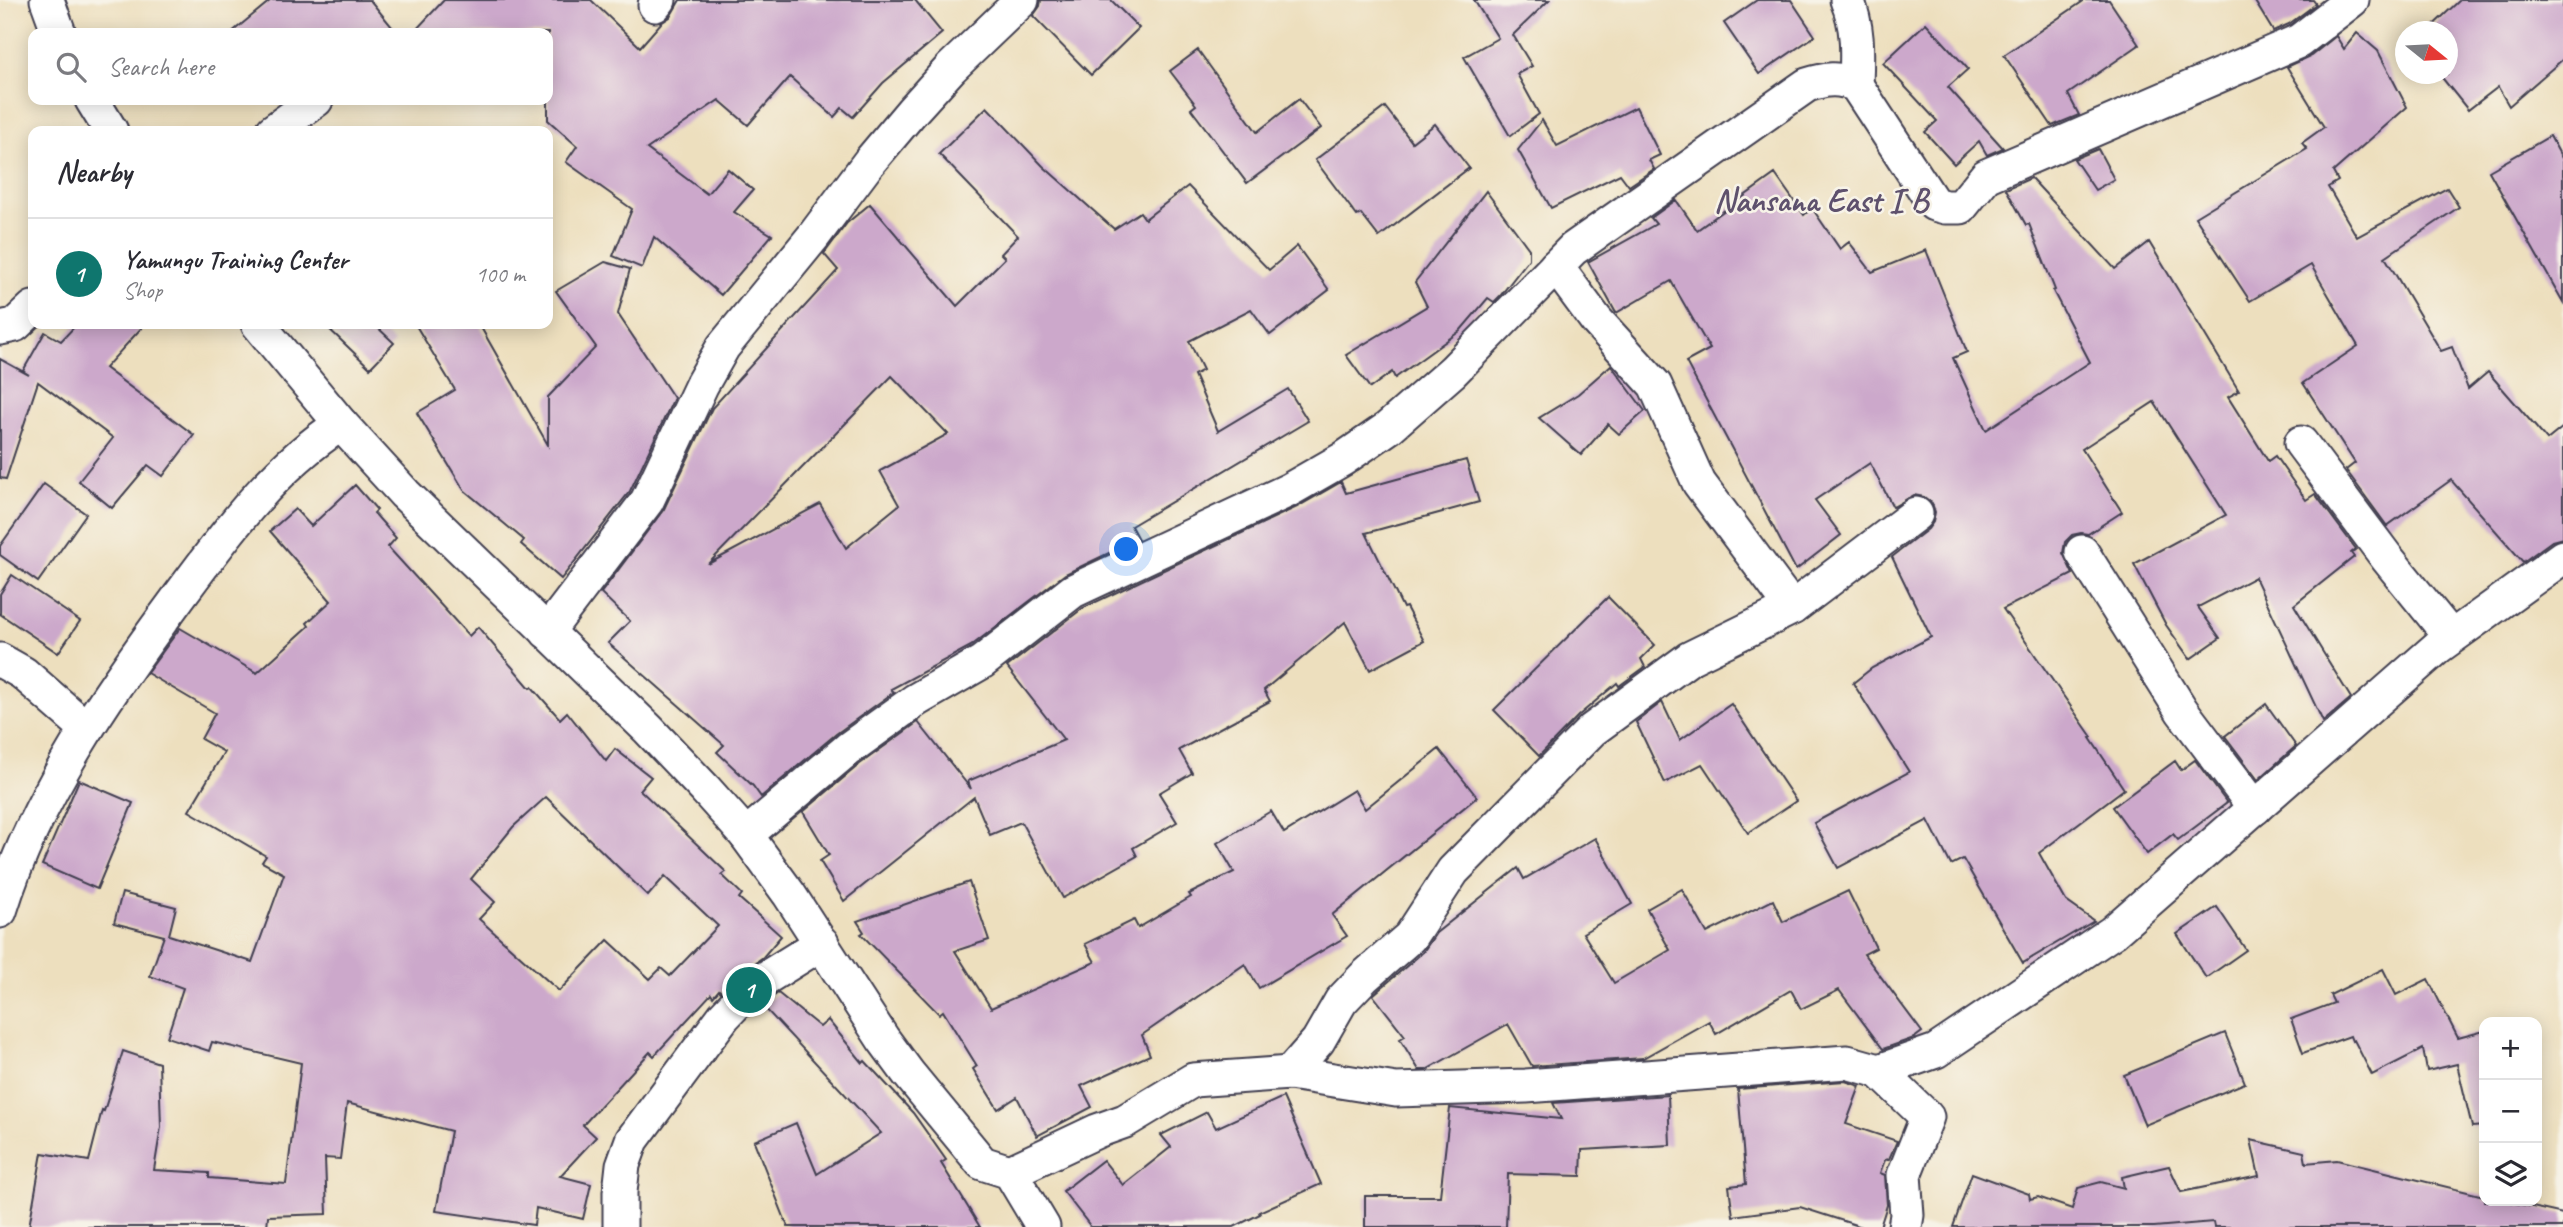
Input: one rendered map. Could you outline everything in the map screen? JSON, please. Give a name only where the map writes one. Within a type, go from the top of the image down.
[{"type":"street","points":[[47,0],[57,28]]},
{"type":"street","points":[[547,632],[647,501],[697,393],[723,347],[904,121],[951,68],[1022,0]]},
{"type":"street","points":[[1847,0],[1854,16],[1857,41],[1856,85]]},
{"type":"street","points":[[746,835],[848,749],[916,700],[982,662],[1073,591],[1289,490],[1343,459],[1388,428],[1453,372],[1573,249],[1807,85],[1825,79],[1840,78],[1856,85],[1934,204],[1961,207],[1986,176],[2299,41],[2352,0]]},
{"type":"street","points":[[95,105],[108,126]]},
{"type":"street","points":[[280,126],[309,105]]},
{"type":"street","points":[[1556,266],[1596,320],[1655,385],[1699,483],[1792,608]]},
{"type":"street","points":[[0,328],[15,325],[28,313]]},
{"type":"street","points":[[262,329],[341,424],[405,494],[648,729],[746,835],[789,894],[896,1056],[982,1163],[1010,1172],[1042,1227]]},
{"type":"street","points":[[0,911],[45,799],[87,729],[154,630],[231,526],[286,466],[316,440],[341,424]]},
{"type":"street","points":[[2301,443],[2387,558],[2451,637]]},
{"type":"street","points":[[1290,1073],[1318,1041],[1341,1002],[1364,977],[1410,937],[1453,871],[1592,730],[1690,658],[1792,608],[1916,514]]},
{"type":"street","points":[[2082,552],[2182,711],[2255,808]]},
{"type":"street","points":[[1879,1071],[1936,1051],[2113,932],[2451,637],[2563,557]]},
{"type":"street","points":[[0,660],[23,673],[87,729]]},
{"type":"street","points":[[620,1227],[623,1165],[632,1140],[738,1001],[761,981],[822,943]]},
{"type":"street","points":[[1010,1172],[1097,1131],[1125,1121],[1193,1080],[1290,1073],[1396,1090],[1526,1086],[1847,1062],[1879,1071],[1927,1117],[1904,1175],[1908,1215],[1905,1227]]},
{"type":"building","points":[[271,0],[370,0],[393,28],[237,28]]},
{"type":"building","points":[[444,0],[591,0],[640,47],[661,23],[670,17],[680,0],[915,0],[942,33],[883,83],[853,117],[842,108],[834,117],[790,77],[748,125],[719,100],[647,149],[707,194],[728,169],[753,190],[734,212],[772,235],[721,295],[654,237],[642,268],[613,256],[632,209],[566,162],[577,146],[548,120],[548,105],[553,105],[553,28],[418,28]]},
{"type":"building","points":[[1041,0],[1111,0],[1139,28],[1091,75],[1033,16]]},
{"type":"building","points":[[1474,0],[1549,0],[1513,35],[1532,66],[1517,74],[1539,114],[1510,136],[1464,57],[1498,38]]},
{"type":"building","points":[[1757,0],[1791,0],[1815,36],[1759,74],[1724,23]]},
{"type":"building","points":[[2085,0],[2109,0],[2139,45],[2068,94],[2079,115],[2052,126],[2004,55]]},
{"type":"building","points":[[2254,0],[2313,0],[2316,4],[2289,24],[2273,31]]},
{"type":"building","points":[[2460,0],[2563,0],[2563,59],[2509,106],[2498,87],[2468,110],[2447,84],[2458,84],[2458,21],[2438,21]]},
{"type":"building","points":[[1926,23],[1968,69],[1948,87],[2003,148],[1987,155],[1979,141],[1954,164],[1925,132],[1937,121],[1883,63]]},
{"type":"building","points":[[2357,33],[2378,51],[2407,107],[2333,172],[2338,181],[2328,187],[2357,237],[2447,188],[2459,207],[2385,257],[2441,351],[2452,347],[2468,389],[2488,372],[2547,440],[2563,427],[2563,538],[2552,541],[2523,562],[2451,480],[2387,526],[2346,470],[2355,463],[2303,383],[2358,346],[2311,265],[2250,301],[2195,217],[2307,149],[2302,143],[2324,127],[2287,67],[2311,56],[2336,36],[2344,49]]},
{"type":"building","points":[[1198,50],[1257,132],[1299,99],[1321,128],[1247,183],[1191,109],[1196,105],[1170,71]]},
{"type":"building","points":[[987,107],[1043,166],[1114,229],[1140,212],[1145,219],[1188,186],[1269,270],[1297,246],[1329,290],[1270,335],[1251,309],[1189,341],[1203,370],[1194,375],[1218,431],[1288,389],[1308,421],[1131,526],[1138,539],[1065,574],[971,646],[891,689],[894,692],[836,734],[761,797],[717,752],[724,745],[608,643],[630,621],[601,593],[664,509],[712,408],[838,270],[824,254],[847,223],[870,204],[957,306],[1005,258],[1001,254],[1018,236],[939,154]],"holes":[[[892,376],[948,434],[880,471],[899,505],[846,548],[820,504],[708,564]]]},
{"type":"building","points":[[1385,107],[1412,142],[1435,124],[1469,168],[1379,237],[1361,214],[1357,216],[1315,160]]},
{"type":"building","points":[[1636,107],[1660,155],[1649,160],[1654,169],[1629,186],[1620,174],[1551,208],[1518,150],[1542,120],[1557,146]]},
{"type":"building","points":[[2550,136],[2563,160],[2563,302],[2489,171]]},
{"type":"building","points":[[2098,149],[2114,179],[2095,190],[2074,159]]},
{"type":"building","points":[[1775,174],[1804,215],[1812,208],[1840,249],[1849,242],[1872,272],[1926,250],[1967,352],[1953,358],[1986,430],[2090,362],[2053,291],[2055,290],[2029,224],[2026,225],[2006,189],[2031,178],[2115,269],[2149,242],[2239,391],[2228,397],[2268,461],[2275,456],[2306,500],[2315,494],[2356,549],[2351,553],[2354,557],[2294,605],[2351,698],[2323,722],[2255,577],[2198,607],[2220,638],[2190,659],[2166,625],[2134,564],[2226,515],[2154,402],[2082,449],[2122,512],[2088,534],[2072,535],[2065,542],[2063,553],[2073,574],[2003,609],[2092,737],[2090,738],[2124,789],[2039,853],[2066,901],[2094,921],[2023,963],[1963,859],[1951,865],[1928,820],[1838,868],[1814,823],[1909,772],[1853,683],[1872,668],[1931,637],[1892,557],[1928,529],[1935,512],[1932,503],[1924,497],[1914,495],[1893,507],[1870,463],[1815,500],[1841,535],[1796,570],[1686,362],[1710,349],[1671,281],[1616,313],[1588,262],[1656,224],[1651,218],[1676,200],[1697,230]]},
{"type":"building","points":[[1486,191],[1529,249],[1529,259],[1500,296],[1494,302],[1488,298],[1460,331],[1395,378],[1392,372],[1370,388],[1346,355],[1427,306],[1415,282]]},
{"type":"building","points":[[605,262],[630,269],[618,314],[674,398],[630,491],[561,579],[521,544],[524,540],[464,490],[417,413],[455,390],[418,329],[482,329],[548,445],[548,397],[596,347],[556,291]]},
{"type":"building","points":[[72,329],[140,329],[105,368],[194,435],[163,476],[148,465],[112,508],[79,481],[113,438],[38,382],[6,479],[0,478],[0,359],[29,375],[23,371],[45,332],[61,341]]},
{"type":"building","points":[[329,329],[379,329],[394,343],[370,368]]},
{"type":"building","points":[[1611,365],[1645,411],[1619,434],[1608,424],[1581,455],[1539,418],[1578,394]]},
{"type":"building","points":[[1466,460],[1479,502],[1366,533],[1403,608],[1406,607],[1424,641],[1370,670],[1345,622],[1264,690],[1270,701],[1179,750],[1192,773],[1159,793],[1177,822],[1133,848],[1137,856],[1063,898],[1021,822],[990,835],[974,797],[844,901],[820,861],[829,855],[803,812],[860,764],[918,722],[971,789],[968,781],[1064,740],[1007,667],[1083,608],[1297,507],[1341,482],[1346,493]]},
{"type":"building","points":[[44,484],[86,514],[38,582],[0,555],[0,546]]},
{"type":"building","points":[[355,485],[377,510],[374,513],[396,538],[388,547],[469,636],[478,627],[560,719],[567,712],[606,761],[615,749],[651,777],[640,790],[726,872],[722,875],[742,894],[739,898],[781,936],[763,957],[733,979],[721,992],[719,990],[713,997],[711,994],[654,1056],[650,1052],[583,1125],[596,1137],[560,1176],[591,1184],[583,1219],[536,1208],[534,1225],[436,1211],[451,1131],[347,1103],[340,1159],[325,1158],[327,1214],[268,1216],[267,1227],[29,1227],[42,1153],[89,1161],[102,1110],[104,1111],[123,1051],[159,1063],[161,1127],[154,1170],[209,1173],[209,1178],[286,1184],[301,1063],[212,1042],[209,1051],[167,1037],[183,988],[150,976],[164,936],[114,923],[122,893],[176,907],[169,935],[252,962],[284,874],[262,862],[266,856],[189,811],[224,752],[201,739],[215,713],[147,673],[180,628],[257,673],[309,626],[307,623],[331,601],[270,531],[295,509],[311,526]],"holes":[[[546,797],[648,896],[665,876],[718,926],[670,976],[661,968],[650,979],[608,940],[559,991],[479,919],[495,902],[471,879],[513,827]]]},
{"type":"building","points":[[12,575],[80,621],[58,653],[0,614],[0,594]]},
{"type":"building","points":[[1608,597],[1655,645],[1641,659],[1645,667],[1619,686],[1617,683],[1578,716],[1539,756],[1494,710]]},
{"type":"building","points":[[1662,702],[1680,740],[1731,704],[1796,801],[1748,833],[1702,764],[1665,783],[1636,722]]},
{"type":"building","points":[[2266,704],[2296,746],[2258,780],[2225,736]]},
{"type":"building","points":[[1439,749],[1477,797],[1332,915],[1347,936],[1259,988],[1245,964],[1142,1035],[1150,1055],[1081,1086],[1092,1107],[1037,1136],[1017,1097],[998,1109],[973,1069],[977,1066],[943,1011],[939,1014],[861,934],[864,932],[857,921],[969,882],[989,940],[955,951],[991,1008],[1095,962],[1085,944],[1134,920],[1138,928],[1191,897],[1189,894],[1234,872],[1217,843],[1271,811],[1284,833],[1354,790],[1365,809]]},
{"type":"building","points":[[2195,760],[2227,803],[2178,840],[2173,834],[2147,854],[2113,807],[2175,761],[2181,770]]},
{"type":"building","points":[[79,780],[133,803],[97,889],[42,865]]},
{"type":"building","points":[[1595,838],[1632,904],[1583,933],[1614,983],[1670,950],[1647,909],[1682,889],[1707,933],[1773,900],[1783,922],[1848,891],[1876,948],[1864,954],[1922,1032],[1914,1038],[1883,1049],[1839,990],[1801,1009],[1791,990],[1716,1034],[1709,1021],[1643,1058],[1532,1066],[1508,1024],[1426,1070],[1419,1070],[1400,1039],[1405,1036],[1373,995],[1423,952],[1436,933],[1518,868],[1524,879]]},
{"type":"building","points":[[2217,907],[2246,950],[2206,978],[2177,934]]},
{"type":"building","points":[[2383,969],[2396,995],[2428,979],[2458,1038],[2479,1032],[2479,1126],[2472,1127],[2457,1064],[2427,1071],[2423,1049],[2372,1075],[2350,1036],[2303,1053],[2291,1019],[2334,1003],[2330,995]]},
{"type":"building","points":[[778,993],[820,1027],[828,1020],[863,1063],[865,1061],[913,1113],[946,1160],[941,1163],[980,1227],[788,1227],[754,1141],[796,1123],[817,1174],[881,1133],[762,1005]]},
{"type":"building","points":[[2225,1033],[2245,1083],[2145,1125],[2124,1075]]},
{"type":"building","points":[[1845,1081],[1860,1086],[1846,1124],[1897,1141],[1880,1173],[1885,1175],[1887,1205],[1880,1227],[1862,1227],[1800,1207],[1733,1216],[1729,1186],[1746,1184],[1738,1089]]},
{"type":"building","points":[[1668,1095],[1670,1145],[1582,1150],[1581,1176],[1508,1174],[1506,1227],[1365,1227],[1365,1196],[1440,1196],[1450,1108],[1561,1119],[1553,1103]]},
{"type":"building","points":[[1283,1097],[1321,1184],[1259,1212],[1260,1214],[1234,1227],[1091,1227],[1063,1191],[1103,1160],[1123,1185],[1171,1147],[1161,1135],[1207,1112],[1216,1128]]},
{"type":"building","points":[[2251,1140],[2304,1152],[2306,1163],[2337,1160],[2479,1195],[2479,1206],[2528,1206],[2563,1214],[2563,1227],[2214,1227],[2213,1222],[2154,1227],[1953,1227],[1972,1173],[2029,1194],[2030,1199],[2038,1197],[2072,1209],[2078,1188],[2101,1182],[2124,1188],[2122,1177],[2169,1166],[2181,1192],[2259,1176]]},
{"type":"place","name":"Yamungu Training Center","points":[[749,990]]},
{"type":"district","name":"Nansana East I B","points":[[1821,200]]}]
